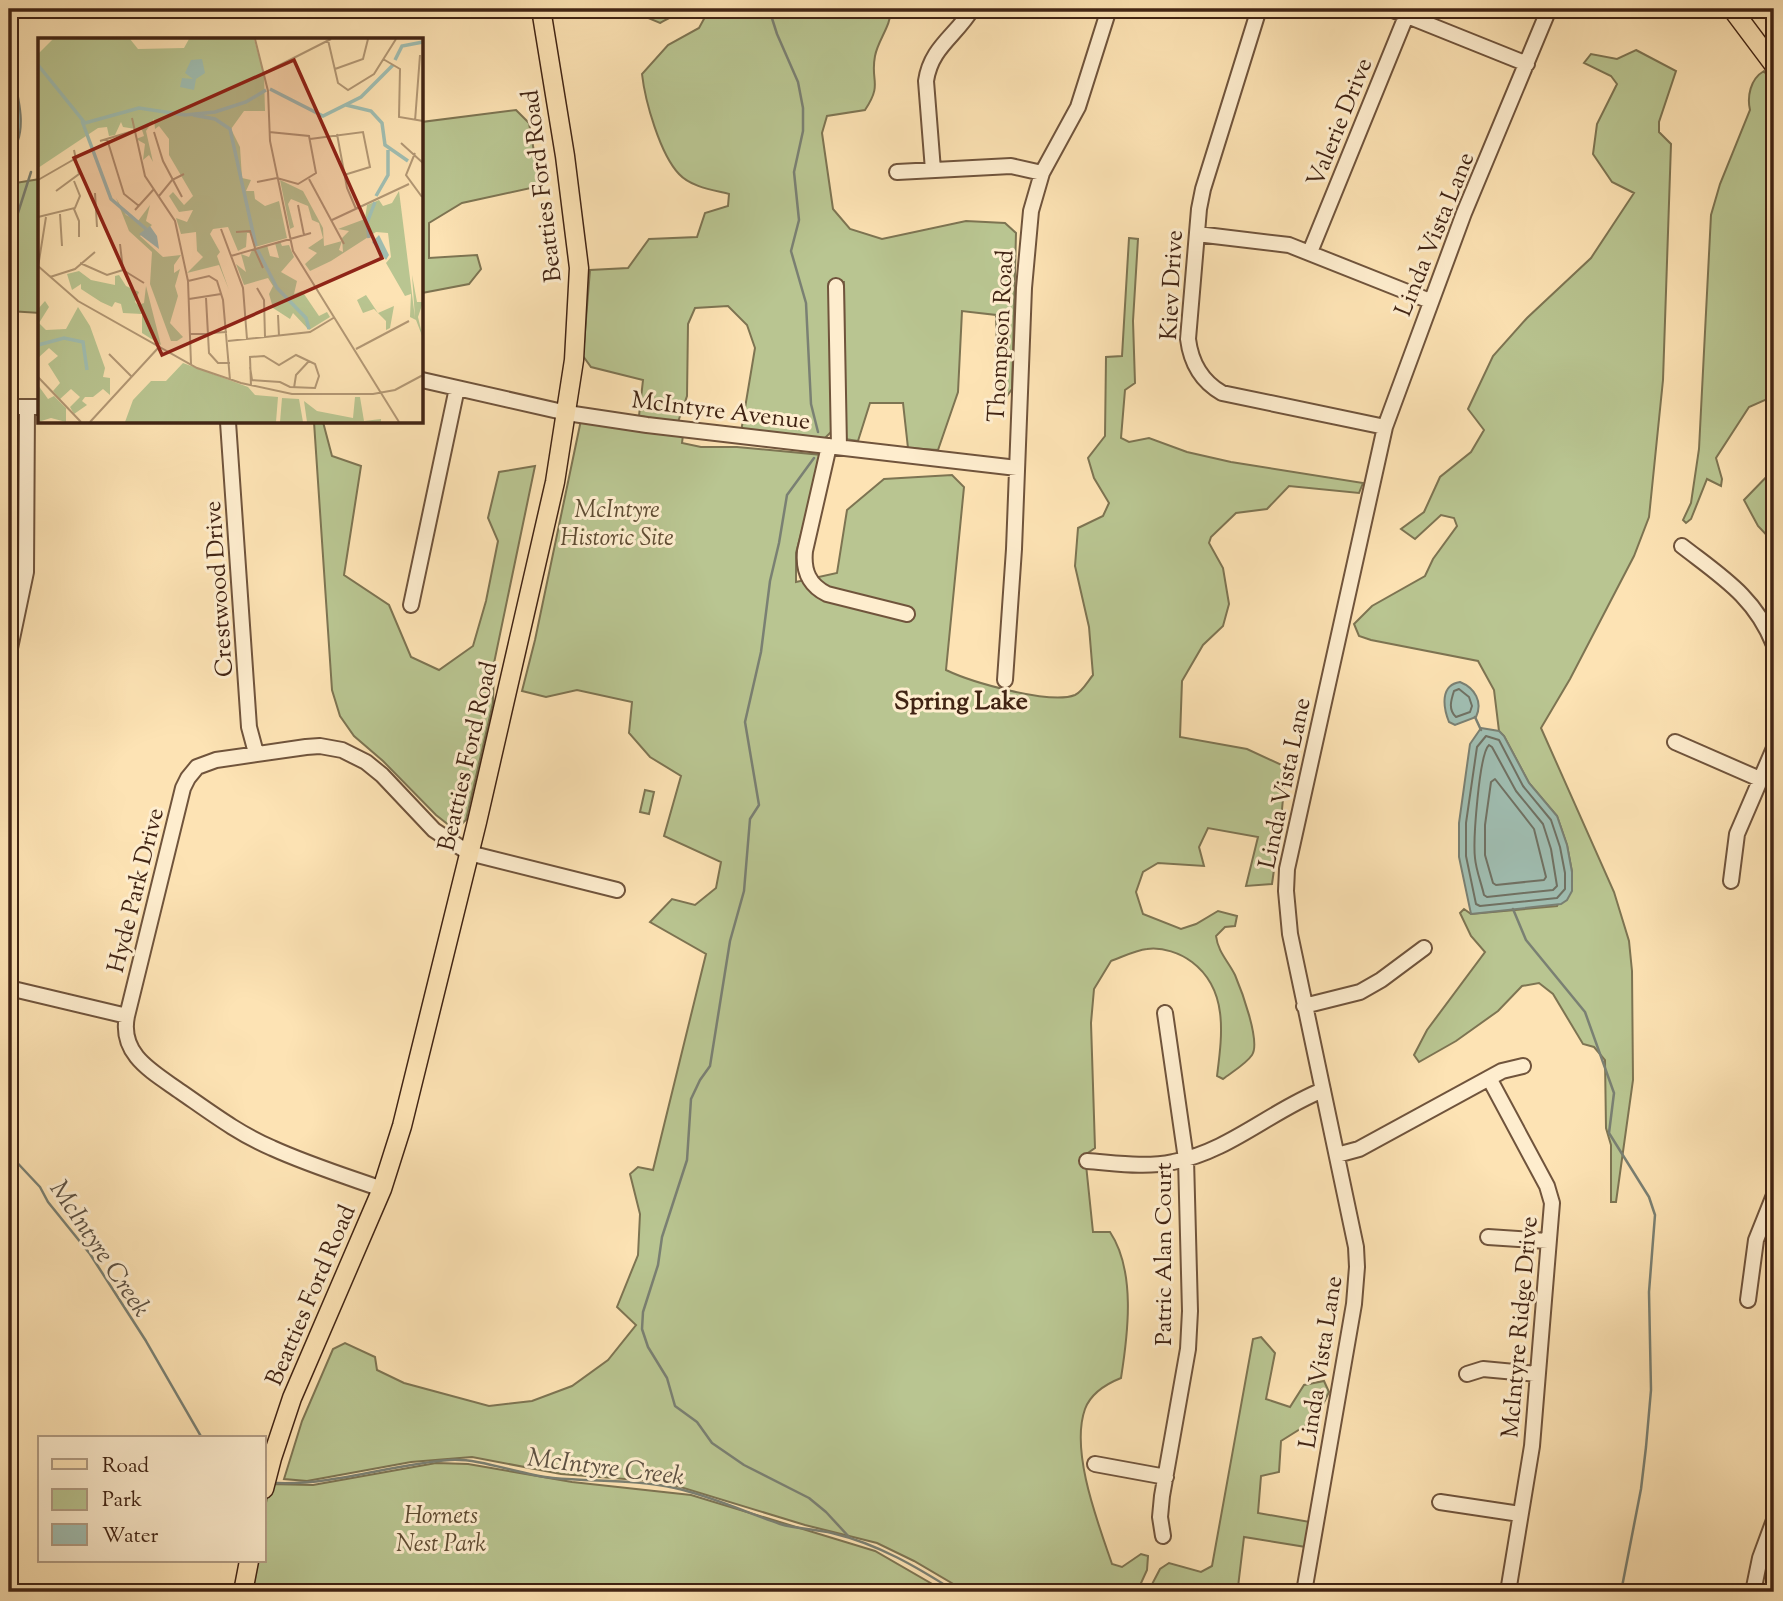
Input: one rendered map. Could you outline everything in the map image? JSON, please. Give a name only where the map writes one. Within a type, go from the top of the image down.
[{"type":"main road","name":"Beatties Ford Road","points":[[266,1481],[292,1398],[382,1189],[406,1111],[542,546],[567,413],[578,311],[577,246],[541,9]]},
{"type":"main road","points":[[1732,9],[1774,65]]},
{"type":"main road","points":[[243,1592],[249,1562]]},
{"type":"street","points":[[933,170],[926,81],[928,68],[944,42],[972,9]]},
{"type":"street","name":"Thompson Road","points":[[1005,680],[1028,230],[1035,190],[1078,107],[1109,9]]},
{"type":"street","name":"Kiev Drive","points":[[1259,9],[1203,188],[1188,339],[1190,356],[1213,388],[1235,397],[1385,427]]},
{"type":"street","points":[[1390,9],[1408,12],[1527,64]]},
{"type":"street","name":"Linda Vista Lane","points":[[1304,1592],[1357,1281],[1356,1247],[1304,1006],[1287,910],[1287,869],[1385,427],[1430,301],[1549,9]]},
{"type":"street","name":"Valerie Drive","points":[[1310,252],[1408,12]]},
{"type":"street","points":[[897,173],[1012,166],[1042,173]]},
{"type":"street","points":[[1197,234],[1289,245],[1430,301]]},
{"type":"street","points":[[836,286],[834,447],[804,561],[809,579],[817,589],[827,594],[907,614]]},
{"type":"street","name":"McIntyre Avenue","points":[[424,380],[567,413],[689,431],[1017,468]]},
{"type":"street","points":[[411,605],[457,388]]},
{"type":"street","points":[[9,407],[33,407],[26,572],[9,653]]},
{"type":"street","name":"Crestwood Drive","points":[[228,424],[249,727],[256,753]]},
{"type":"street","points":[[1682,546],[1741,592],[1767,627],[1774,645]]},
{"type":"street","points":[[1675,742],[1762,780]]},
{"type":"street","name":"Hyde Park Drive","points":[[382,1189],[271,1148],[216,1116],[156,1075],[137,1057],[127,1040],[124,1028],[180,800],[192,772],[205,763],[256,753],[320,746],[342,750],[356,756],[382,775],[443,838],[469,853],[617,890]]},
{"type":"street","points":[[1731,881],[1738,834],[1774,748]]},
{"type":"street","points":[[1304,1006],[1360,992],[1424,948]]},
{"type":"street","points":[[9,988],[127,1016]]},
{"type":"street","name":"Patric Alan Court","points":[[1163,1536],[1160,1517],[1189,1331],[1186,1159],[1165,1013]]},
{"type":"street","points":[[1337,1155],[1359,1150],[1502,1071],[1523,1066]]},
{"type":"street","name":"McIntyre Ridge Drive","points":[[1489,1078],[1547,1186],[1552,1203],[1532,1446],[1508,1592]]},
{"type":"street","points":[[1087,1161],[1154,1164],[1186,1159],[1211,1150],[1305,1097],[1323,1090]]},
{"type":"street","points":[[1748,1300],[1756,1240],[1774,1195]]},
{"type":"street","points":[[1488,1237],[1548,1241]]},
{"type":"street","points":[[1467,1374],[1483,1369],[1537,1374]]},
{"type":"street","points":[[1095,1464],[1166,1477]]},
{"type":"street","points":[[1440,1502],[1520,1514]]},
{"type":"street","points":[[1754,1592],[1760,1558],[1774,1520]]},
{"type":"green space","points":[[638,9],[891,9],[875,56],[875,88],[865,110],[827,116],[822,133],[833,209],[850,229],[882,239],[966,221],[1005,223],[1016,233],[1012,389],[1007,396],[998,392],[996,315],[962,311],[958,392],[938,450],[908,448],[903,403],[870,403],[858,441],[845,439],[844,282],[829,282],[832,431],[824,439],[741,432],[755,348],[747,325],[728,306],[695,308],[688,324],[687,396],[678,422],[639,416],[643,380],[591,367],[583,356],[590,270],[628,268],[649,239],[697,237],[705,213],[728,206],[729,194],[690,182],[672,165],[654,127],[642,74],[668,45],[699,28],[705,17],[699,13],[688,12],[677,14],[660,23],[641,15]]},
{"type":"green space","points":[[1636,50],[1676,71],[1659,122],[1659,132],[1671,144],[1663,380],[1649,517],[1634,556],[1570,679],[1541,728],[1614,892],[1629,941],[1632,971],[1633,1080],[1616,1202],[1611,1202],[1611,1145],[1606,1128],[1605,1060],[1594,1047],[1583,1044],[1553,994],[1539,983],[1522,986],[1498,1011],[1456,1041],[1419,1062],[1414,1055],[1427,1030],[1485,952],[1471,936],[1460,913],[1464,909],[1471,914],[1557,906],[1572,872],[1567,845],[1557,816],[1529,783],[1499,731],[1494,690],[1478,661],[1371,640],[1359,636],[1354,624],[1372,606],[1425,576],[1433,559],[1457,526],[1454,518],[1441,515],[1415,539],[1401,529],[1424,512],[1440,477],[1471,452],[1484,430],[1468,409],[1493,356],[1527,318],[1591,258],[1634,193],[1612,182],[1593,154],[1597,124],[1617,84],[1611,76],[1584,63],[1591,54],[1617,59]]},
{"type":"green space","points":[[1764,71],[1774,86],[1774,403],[1767,399],[1749,407],[1716,458],[1722,479],[1721,486],[1707,479],[1691,519],[1686,523],[1683,520],[1691,503],[1699,449],[1711,215],[1720,184],[1750,110],[1751,89],[1755,79]]},
{"type":"green space","points":[[516,110],[529,123],[540,186],[462,203],[429,223],[429,258],[477,255],[481,269],[469,284],[424,293],[424,122]]},
{"type":"green space","points":[[38,179],[38,313],[9,311],[9,184]]},
{"type":"green space","name":"McIntyre Historic Site","points":[[1129,238],[1138,239],[1133,321],[1135,383],[1125,390],[1121,438],[1129,442],[1149,438],[1187,452],[1231,462],[1363,483],[1359,493],[1289,486],[1267,509],[1236,513],[1211,537],[1209,543],[1223,568],[1229,604],[1223,626],[1203,645],[1182,681],[1180,737],[1247,749],[1286,767],[1272,884],[1246,886],[1258,837],[1208,828],[1199,847],[1204,866],[1158,863],[1143,872],[1136,892],[1143,914],[1181,929],[1218,911],[1237,916],[1235,926],[1225,927],[1216,936],[1221,952],[1235,975],[1249,1015],[1254,1039],[1252,1055],[1223,1079],[1217,1076],[1221,1030],[1217,1000],[1204,973],[1177,953],[1147,949],[1111,961],[1094,989],[1091,1023],[1095,1148],[1085,1155],[1093,1232],[1110,1232],[1118,1248],[1124,1265],[1128,1303],[1121,1378],[1100,1390],[1088,1403],[1081,1426],[1081,1445],[1088,1487],[1112,1564],[1122,1567],[1141,1554],[1148,1556],[1147,1570],[1137,1592],[967,1592],[877,1543],[805,1525],[664,1482],[561,1474],[472,1457],[411,1462],[307,1481],[284,1479],[302,1421],[333,1349],[345,1343],[375,1357],[377,1370],[404,1383],[489,1406],[532,1401],[572,1386],[608,1360],[636,1325],[617,1307],[638,1255],[640,1214],[630,1174],[638,1167],[653,1170],[706,954],[650,922],[672,899],[695,905],[716,888],[721,862],[664,836],[681,776],[650,757],[629,733],[632,702],[577,690],[546,697],[522,691],[581,420],[683,435],[682,443],[701,447],[737,447],[822,455],[796,553],[796,582],[837,573],[847,510],[884,479],[952,475],[964,487],[946,670],[991,686],[1030,695],[1075,695],[1093,675],[1089,627],[1075,566],[1078,528],[1103,516],[1109,503],[1094,478],[1088,458],[1105,436],[1106,357],[1122,356]]},
{"type":"green space","points":[[314,424],[324,424],[332,456],[361,466],[344,575],[389,605],[411,657],[439,670],[473,646],[486,601],[498,541],[488,518],[499,472],[535,466],[494,663],[493,703],[466,820],[455,830],[354,736],[340,716],[332,690]]},
{"type":"green space","points":[[1774,469],[1774,543],[1758,526],[1744,500]]},
{"type":"green space","points":[[645,790],[654,792],[649,814],[640,812]]},
{"type":"green space","points":[[1261,1337],[1275,1353],[1266,1399],[1290,1407],[1304,1385],[1324,1381],[1329,1392],[1316,1419],[1281,1441],[1279,1472],[1261,1476],[1258,1513],[1310,1522],[1306,1547],[1244,1537],[1238,1587],[1245,1592],[1148,1592],[1160,1569],[1169,1563],[1201,1572],[1212,1566],[1253,1339]]},
{"type":"green space","name":"Hornets Nest Park","points":[[436,1463],[468,1464],[572,1482],[691,1495],[875,1551],[946,1592],[248,1592],[255,1562],[266,1562],[266,1503],[270,1484],[313,1485]]},
{"type":"water","points":[[9,55],[21,121],[20,134],[9,155]]},
{"type":"water","points":[[1460,682],[1470,688],[1479,706],[1476,717],[1455,725],[1449,722],[1445,698],[1449,687]]},
{"type":"water","points":[[1481,728],[1499,731],[1504,736],[1529,783],[1557,816],[1567,845],[1572,872],[1572,891],[1561,904],[1471,914],[1459,857],[1459,823],[1470,744]]},
{"type":"waterway","points":[[769,9],[798,82],[803,108],[803,131],[794,172],[799,220],[791,251],[806,303],[811,404],[818,432]]},
{"type":"waterway","points":[[9,241],[31,172]]},
{"type":"waterway","points":[[814,458],[787,495],[770,581],[761,652],[745,722],[759,805],[750,819],[744,891],[730,941],[710,1066],[691,1099],[687,1160],[662,1237],[658,1265],[643,1312],[642,1329],[648,1347],[667,1378],[675,1406],[697,1422],[712,1443],[744,1465],[809,1498],[850,1538]]},
{"type":"waterway","points":[[1475,717],[1481,730]]},
{"type":"waterway","points":[[1513,909],[1526,940],[1585,1012],[1614,1093],[1609,1133],[1649,1197],[1655,1215],[1649,1292],[1651,1390],[1646,1447],[1641,1489],[1621,1592]]},
{"type":"waterway","name":"McIntyre Creek","points":[[9,1154],[40,1187],[48,1202],[90,1254],[146,1341],[201,1436]]},
{"type":"waterway","name":"McIntyre Creek","points":[[277,1483],[321,1481],[428,1462],[462,1460],[553,1478],[660,1485],[702,1495],[780,1524],[832,1533],[865,1543],[912,1565],[956,1592]]},
{"type":"district","name":"Spring Lake","points":[[961,700]]}]
